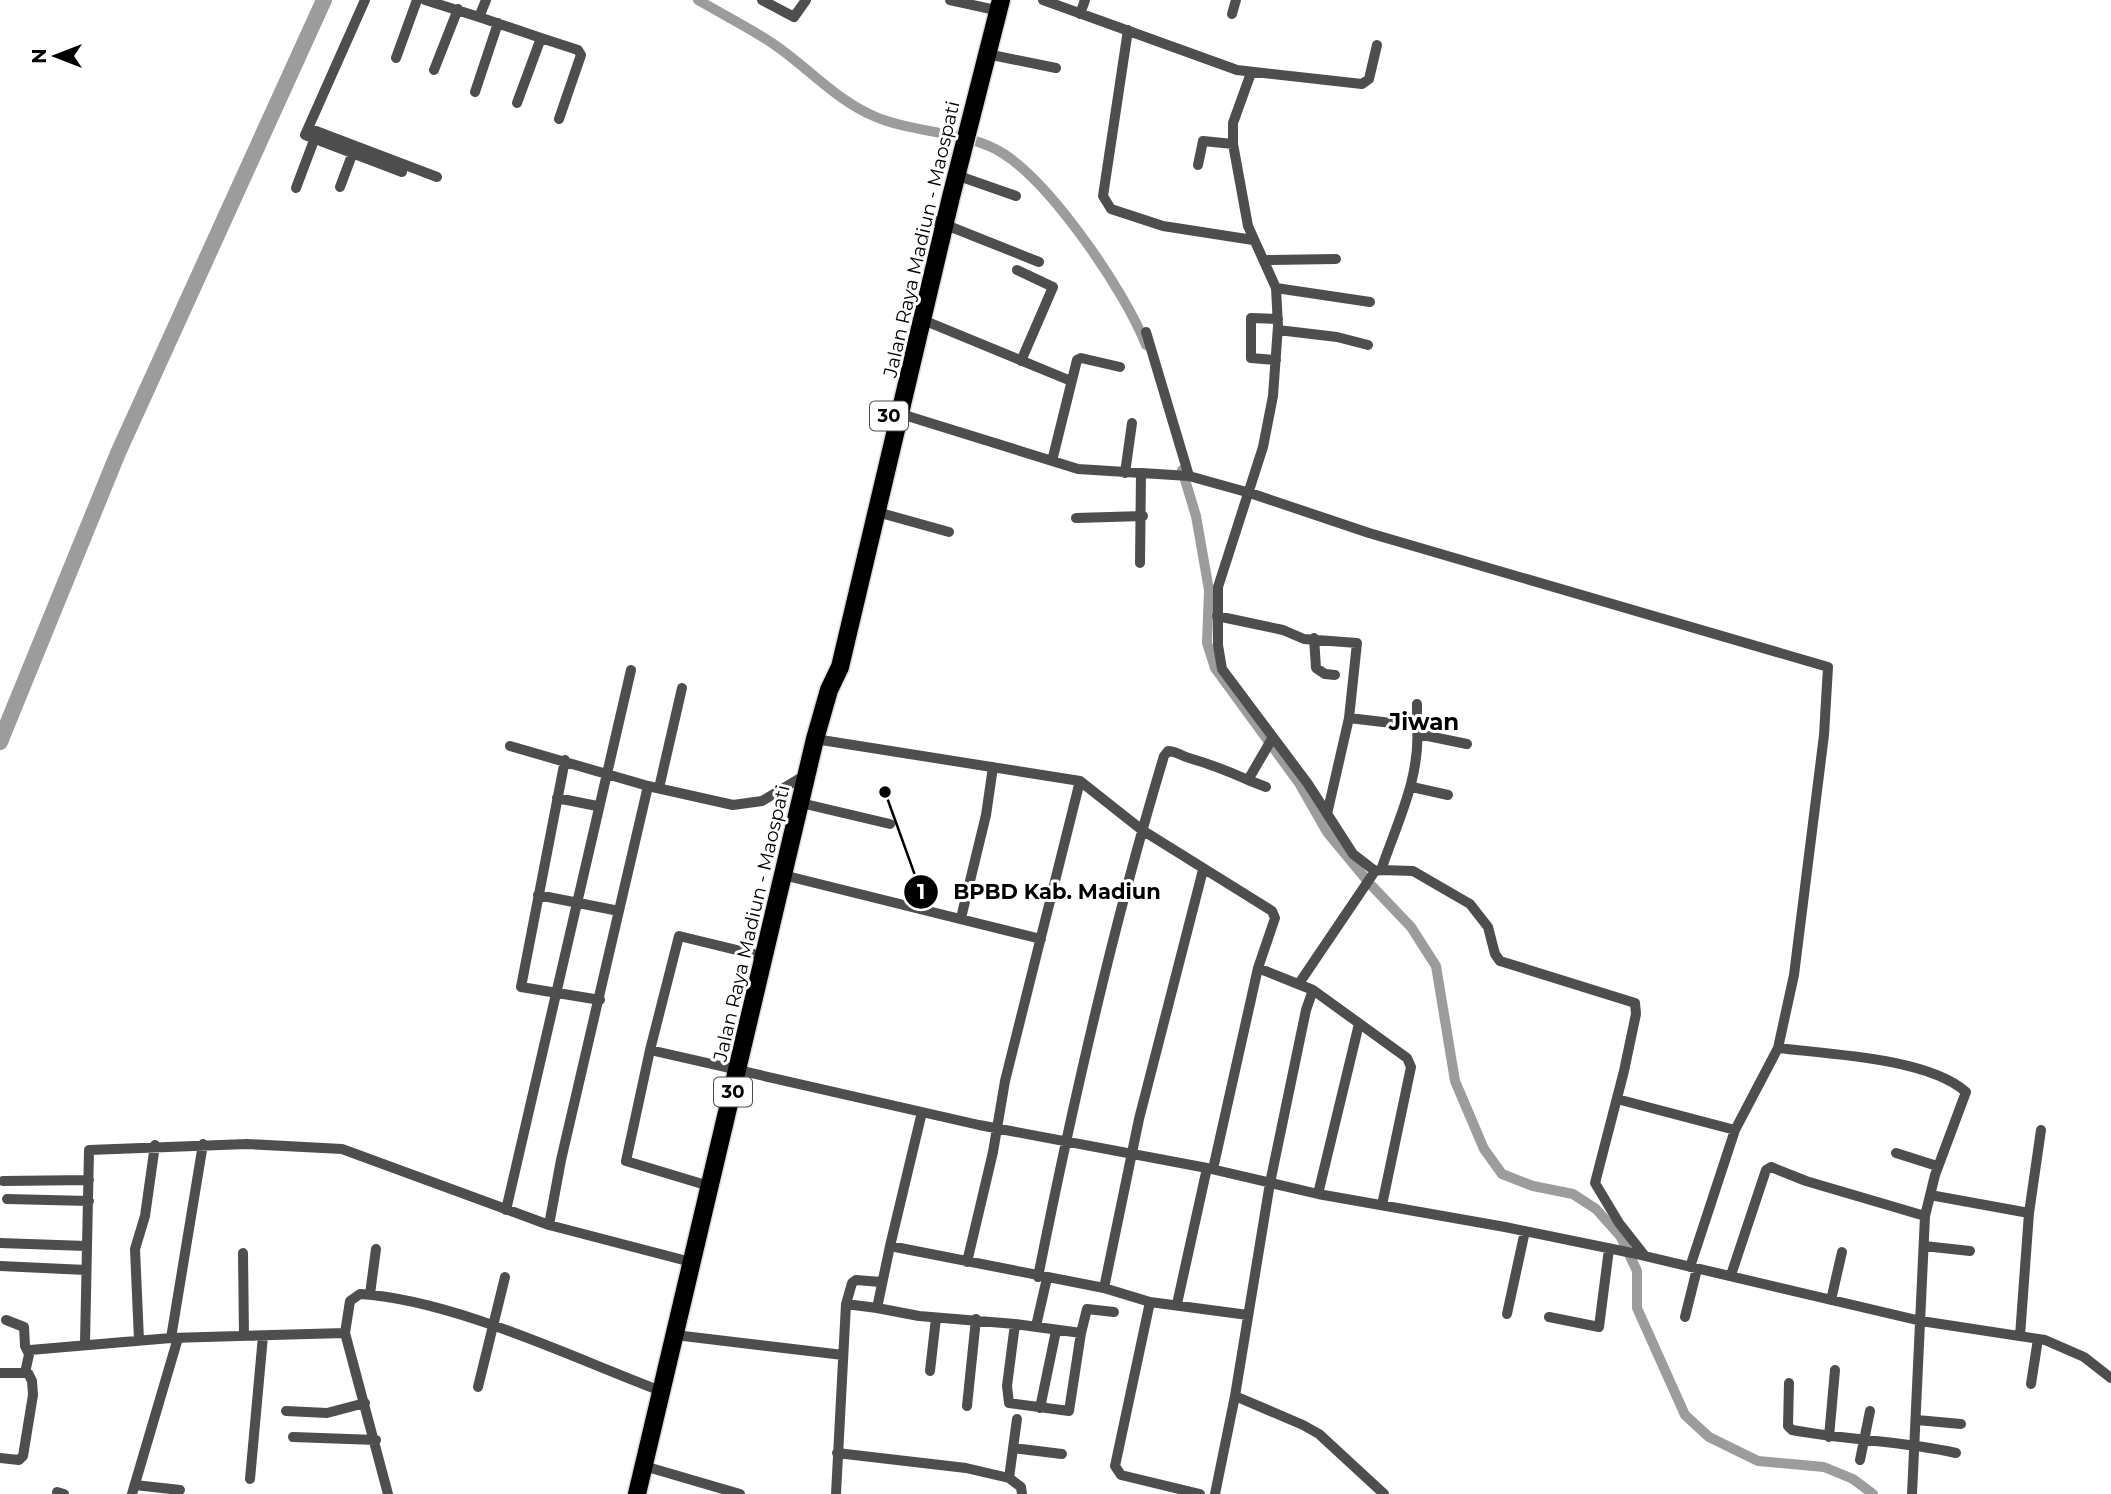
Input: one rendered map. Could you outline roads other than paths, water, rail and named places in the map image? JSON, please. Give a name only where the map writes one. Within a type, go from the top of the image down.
[{"type":"highway","name":"Jalan Raya Madiun - Maospati","points":[[858,565],[877,512],[901,414],[923,320],[941,222],[956,175],[962,135],[987,54],[995,3]]},
{"type":"highway","name":"Jalan Raya Madiun - Maospati","points":[[638,1494],[660,1391],[738,1072],[815,739],[829,690],[829,663],[858,565],[995,3]]},
{"type":"street","points":[[296,188],[313,133],[365,0]]},
{"type":"street","points":[[396,58],[417,0]]},
{"type":"street","points":[[425,0],[578,50],[581,55],[559,119]]},
{"type":"street","points":[[479,17],[486,0]]},
{"type":"street","points":[[762,0],[794,17],[806,0]]},
{"type":"street","points":[[950,0],[995,3]]},
{"type":"street","points":[[1043,0],[1251,73],[1362,84],[1369,79],[1377,45]]},
{"type":"street","points":[[1080,14],[1086,0]]},
{"type":"street","points":[[1232,14],[1236,0]]},
{"type":"street","points":[[434,70],[458,9]]},
{"type":"street","points":[[475,92],[498,23]]},
{"type":"street","points":[[1128,30],[1106,173],[1106,204],[1111,209],[1163,226],[1253,240]]},
{"type":"street","points":[[517,103],[541,38]]},
{"type":"street","points":[[987,54],[1056,68]]},
{"type":"street","points":[[1251,73],[1233,123],[1233,144],[1253,240],[1276,288],[1278,324],[1273,396],[1250,493],[1219,579],[1217,616],[1222,669],[1353,854],[1378,870],[1413,871],[1470,904],[1488,927],[1495,954],[1500,961],[1635,1003],[1636,1014],[1595,1182],[1619,1223],[1645,1256]]},
{"type":"street","points":[[313,133],[437,177]]},
{"type":"street","points":[[1198,165],[1203,141],[1233,144]]},
{"type":"street","points":[[354,149],[402,172]]},
{"type":"street","points":[[340,187],[354,149]]},
{"type":"street","points":[[382,180],[387,166]]},
{"type":"street","points":[[956,175],[1016,196]]},
{"type":"street","points":[[941,222],[1039,262]]},
{"type":"street","points":[[1264,260],[1336,259]]},
{"type":"street","points":[[1017,270],[1053,287],[1021,361]]},
{"type":"street","points":[[1276,288],[1370,303]]},
{"type":"street","points":[[1276,360],[1251,358],[1251,318],[1368,345]]},
{"type":"street","points":[[923,320],[1071,381]]},
{"type":"street","points":[[1146,332],[1187,476]]},
{"type":"street","points":[[1052,461],[1079,358],[1120,368]]},
{"type":"street","points":[[901,414],[1091,471],[1187,476],[1250,493],[1369,533],[1828,667],[1824,735],[1794,975],[1778,1048],[1735,1130],[1694,1268],[1685,1317]]},
{"type":"street","points":[[1125,473],[1132,423]]},
{"type":"street","points":[[1140,563],[1143,516],[1141,472]]},
{"type":"street","points":[[877,512],[949,532]]},
{"type":"street","points":[[1076,518],[1143,516]]},
{"type":"street","points":[[1217,616],[1283,630],[1304,639],[1357,643],[1349,718],[1327,814]]},
{"type":"street","points":[[1314,638],[1317,668],[1325,674],[1335,675]]},
{"type":"street","points":[[506,1210],[597,806],[631,670]]},
{"type":"street","points":[[549,1225],[561,1160],[619,911],[682,688]]},
{"type":"street","points":[[1300,982],[1378,870],[1412,787],[1417,704]]},
{"type":"street","points":[[1349,718],[1417,730],[1467,744]]},
{"type":"street","points":[[1248,780],[1273,738]]},
{"type":"street","points":[[815,739],[1080,781],[1142,830],[1272,911],[1275,918],[1258,968],[1177,1304]]},
{"type":"street","points":[[510,746],[653,787],[746,805],[762,801],[807,774]]},
{"type":"street","points":[[1036,1326],[1065,1141],[1083,1056],[1142,830],[1168,751],[1208,761],[1266,787]]},
{"type":"street","points":[[565,760],[521,987],[600,1000]]},
{"type":"street","points":[[961,918],[986,815],[993,767]]},
{"type":"street","points":[[967,1262],[996,1127],[1080,781]]},
{"type":"street","points":[[1412,787],[1448,795]]},
{"type":"street","points":[[557,798],[597,806]]},
{"type":"street","points":[[801,803],[890,824]]},
{"type":"street","points":[[1104,1288],[1133,1153],[1203,870]]},
{"type":"street","points":[[783,875],[1041,939]]},
{"type":"street","points":[[538,895],[619,911]]},
{"type":"street","points":[[709,1186],[626,1161],[678,936],[765,957]]},
{"type":"street","points":[[1258,968],[1300,982],[1407,1058],[1410,1067],[1382,1205]]},
{"type":"street","points":[[1215,1494],[1235,1396],[1270,1183],[1306,1010],[1313,990]]},
{"type":"street","points":[[1318,1194],[1359,1024]]},
{"type":"street","points":[[1778,1048],[1900,1064],[1964,1090],[1965,1097],[1937,1166],[1925,1216],[1912,1494]]},
{"type":"street","points":[[650,1051],[922,1112],[1133,1153],[1318,1194],[1632,1253],[1921,1321],[2038,1339],[2084,1357],[2111,1378]]},
{"type":"street","points":[[1617,1098],[1735,1130]]},
{"type":"street","points":[[877,1308],[922,1112]]},
{"type":"street","points":[[2020,1336],[2029,1213],[2040,1130]]},
{"type":"street","points":[[180,1490],[133,1490],[174,1338],[203,1144]]},
{"type":"street","points":[[85,1343],[89,1150],[203,1144],[342,1149],[549,1225],[691,1262]]},
{"type":"street","points":[[139,1340],[135,1249],[147,1208],[155,1145]]},
{"type":"street","points":[[1896,1153],[1937,1166]]},
{"type":"street","points":[[1731,1275],[1766,1170],[1771,1167],[1806,1181],[1925,1216]]},
{"type":"street","points":[[3,1181],[89,1180]]},
{"type":"street","points":[[1930,1195],[2029,1213]]},
{"type":"street","points":[[8,1199],[89,1201]]},
{"type":"street","points":[[1507,1314],[1525,1231]]},
{"type":"street","points":[[0,1243],[86,1246]]},
{"type":"street","points":[[890,1246],[1104,1288],[1150,1302],[1248,1315]]},
{"type":"street","points":[[1924,1246],[1970,1251]]},
{"type":"street","points":[[370,1294],[376,1249]]},
{"type":"street","points":[[1549,1317],[1599,1327],[1612,1249]]},
{"type":"street","points":[[1831,1300],[1842,1252]]},
{"type":"street","points":[[243,1253],[244,1336]]},
{"type":"street","points":[[0,1266],[86,1270]]},
{"type":"street","points":[[478,1387],[505,1277]]},
{"type":"street","points":[[836,1494],[846,1304],[852,1283],[856,1280],[881,1282]]},
{"type":"street","points":[[388,1494],[376,1440],[345,1334],[350,1301],[360,1294],[435,1307],[660,1391]]},
{"type":"street","points":[[1150,1302],[1115,1466],[1121,1475],[1199,1494]]},
{"type":"street","points":[[846,1304],[936,1318],[1036,1326],[1081,1334]]},
{"type":"street","points":[[1014,1324],[1007,1401],[1069,1411],[1087,1309],[1114,1311]]},
{"type":"street","points":[[930,1371],[936,1318]]},
{"type":"street","points":[[6,1320],[24,1327],[24,1346],[28,1352],[25,1373]]},
{"type":"street","points":[[967,1406],[976,1320]]},
{"type":"street","points":[[1040,1408],[1056,1331]]},
{"type":"street","points":[[28,1352],[85,1343],[345,1334]]},
{"type":"street","points":[[675,1335],[843,1355]]},
{"type":"street","points":[[250,1479],[263,1336]]},
{"type":"street","points":[[2031,1384],[2038,1339]]},
{"type":"street","points":[[1829,1437],[1835,1370]]},
{"type":"street","points":[[0,1373],[29,1374],[34,1386],[23,1457],[19,1460],[0,1458]]},
{"type":"street","points":[[1789,1383],[1789,1428],[1829,1437],[1916,1444],[1956,1453]]},
{"type":"street","points":[[1235,1396],[1319,1434],[1384,1494]]},
{"type":"street","points":[[286,1412],[327,1413],[365,1403]]},
{"type":"street","points":[[1860,1460],[1870,1410]]},
{"type":"street","points":[[1009,1478],[1017,1419]]},
{"type":"street","points":[[1917,1420],[1961,1424]]},
{"type":"street","points":[[293,1437],[376,1440]]},
{"type":"street","points":[[1013,1448],[1062,1454]]},
{"type":"street","points":[[837,1453],[966,1468],[1009,1478],[1021,1487],[1022,1494]]},
{"type":"street","points":[[644,1466],[740,1494]]},
{"type":"waterway","points":[[0,742],[118,453],[324,0]]},
{"type":"waterway","points":[[698,0],[772,43],[861,110],[890,122],[958,136],[990,146],[1004,154],[1043,189],[1085,241],[1122,297],[1146,345]]},
{"type":"waterway","points":[[1182,470],[1196,516],[1209,590],[1207,643],[1215,668],[1299,783],[1327,832],[1365,878]]},
{"type":"waterway","points":[[1372,886],[1411,927],[1436,966],[1455,1081],[1484,1149],[1502,1174],[1533,1186],[1573,1194],[1596,1209],[1621,1237],[1637,1271],[1637,1308],[1685,1415],[1709,1437],[1758,1461],[1824,1467],[1853,1479],[1873,1494]]},
{"type":"place","name":"BPBD Kab. Madiun","points":[[885,792]]},
{"type":"district","name":"Jiwan","points":[[1424,722]]}]
